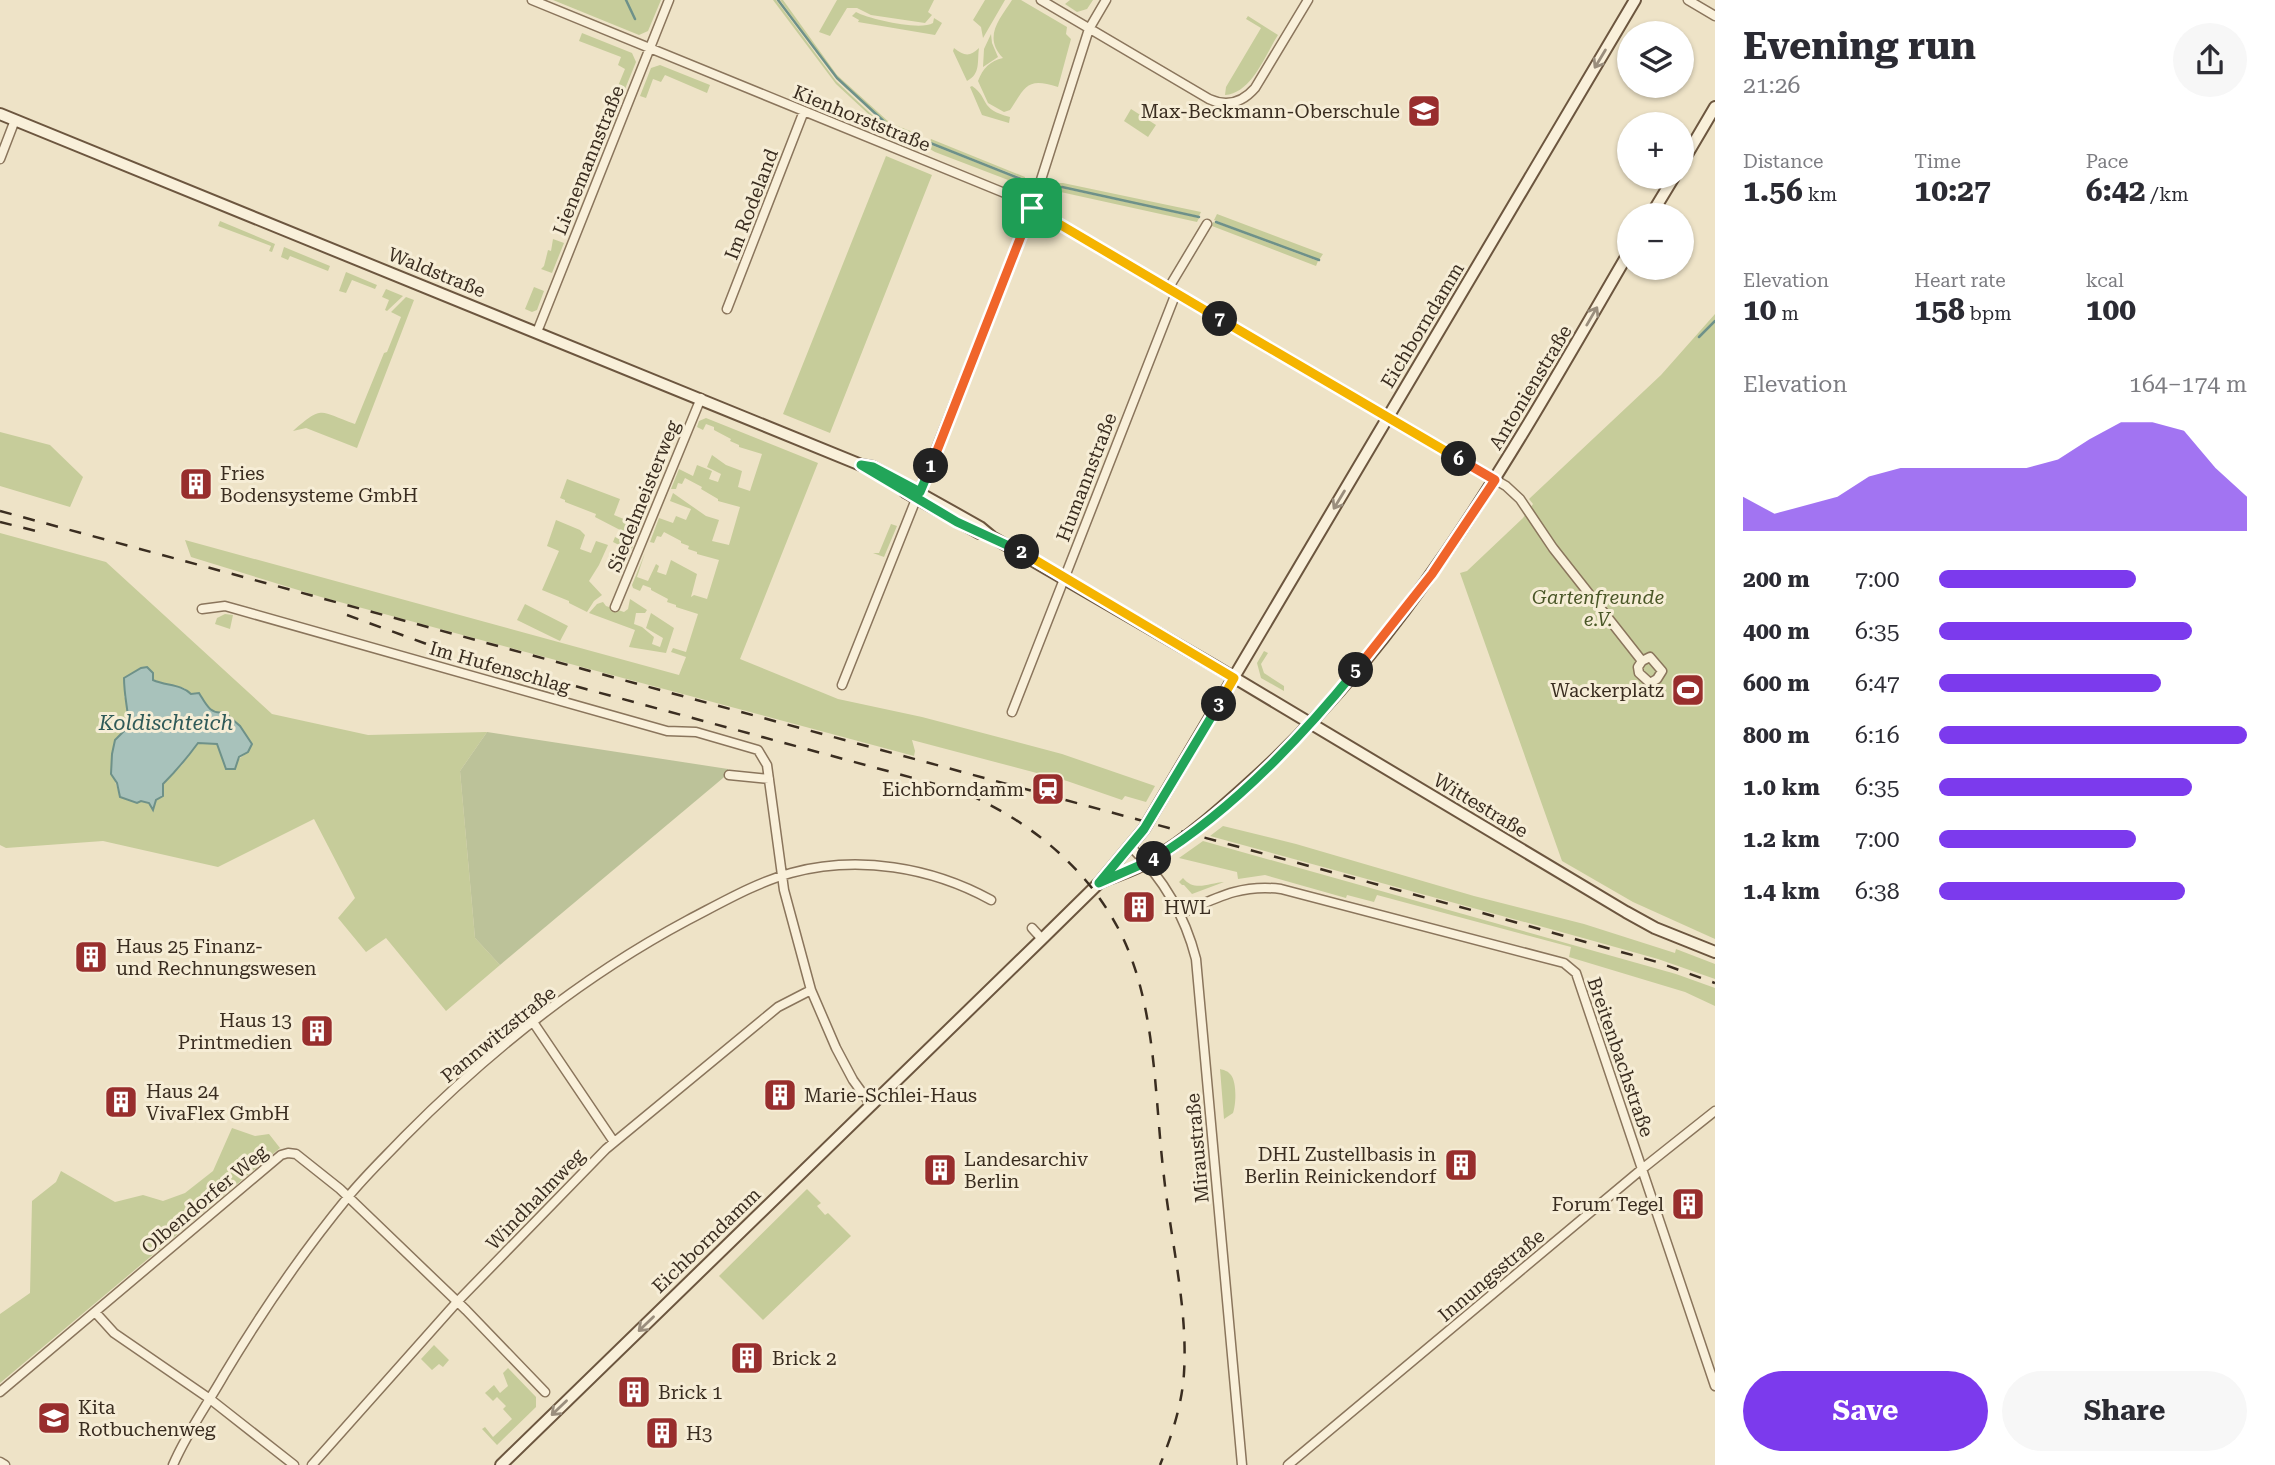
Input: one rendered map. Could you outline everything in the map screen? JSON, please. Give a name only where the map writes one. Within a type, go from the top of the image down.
[{"type":"main road","name":"Eichborndamm","points":[[500,1465],[1042,939],[1131,847],[1635,0]]},
{"type":"main road","points":[[1694,143],[1715,107]]},
{"type":"main road","name":"Waldstraße","points":[[0,114],[861,465],[919,496],[976,533],[992,537],[1064,577],[1234,678]]},
{"type":"main road","name":"Antonienstraße","points":[[1099,883],[1147,863],[1205,822],[1311,723],[1385,637],[1495,480],[1617,272]]},
{"type":"main road","name":"Wittestraße","points":[[1234,678],[1626,912],[1655,928],[1715,952]]},
{"type":"street","name":"Kienhorststraße","points":[[532,0],[1007,194],[1509,488],[1642,661]]},
{"type":"street","name":"Lienemannstraße","points":[[537,332],[670,0]]},
{"type":"street","points":[[1041,0],[1220,103],[1244,99],[1255,88],[1308,0]]},
{"type":"street","points":[[842,685],[1032,208],[1089,29],[1106,0]]},
{"type":"street","points":[[1688,0],[1715,16]]},
{"type":"street","name":"Im Rodeland","points":[[727,309],[804,111]]},
{"type":"street","points":[[0,159],[15,120]]},
{"type":"street","points":[[1172,291],[1207,224]]},
{"type":"street","name":"Humannstraße","points":[[1012,712],[1172,291]]},
{"type":"street","name":"Siedelmeisterweg","points":[[615,607],[701,398]]},
{"type":"street","name":"Im Hufenschlag","points":[[202,609],[225,606],[667,732],[696,732],[758,750],[767,765],[782,876],[811,990],[836,1048],[853,1080],[871,1105]]},
{"type":"street","points":[[729,775],[769,779]]},
{"type":"street","name":"Miraustraße","points":[[1131,847],[1147,863],[1180,914],[1196,959],[1242,1465]]},
{"type":"street","name":"Pannwitzstraße","points":[[173,1465],[210,1399],[278,1292],[348,1197],[428,1112],[533,1022],[609,968],[665,932],[751,888],[782,876],[835,866],[886,866],[936,876],[991,900]]},
{"type":"street","name":"Breitenbachstraße","points":[[1180,914],[1240,889],[1281,889],[1568,964],[1576,973],[1715,1386]]},
{"type":"street","points":[[1032,928],[1042,939]]},
{"type":"street","name":"Windhalmweg","points":[[312,1465],[457,1302],[614,1142],[778,1007],[811,990]]},
{"type":"street","points":[[533,1022],[614,1142]]},
{"type":"street","name":"Innungsstraße","points":[[1288,1465],[1715,1111]]},
{"type":"street","name":"Olbendorfer Weg","points":[[0,1392],[281,1155],[288,1153],[296,1154],[348,1197],[545,1392]]},
{"type":"street","points":[[95,1311],[114,1333],[210,1399],[294,1465]]},
{"type":"street","points":[[0,1462],[5,1465]]},
{"type":"green space","points":[[553,0],[661,0],[648,31],[639,35]]},
{"type":"green space","points":[[773,0],[776,0],[836,81],[886,128],[921,141],[919,148],[869,128],[876,121],[836,84]]},
{"type":"green space","points":[[780,0],[783,0],[837,75],[890,123],[923,136],[922,139],[888,125],[847,87],[836,76]]},
{"type":"green space","points":[[837,0],[934,0],[928,12],[932,15],[925,23],[871,15],[857,8],[847,8],[830,36],[819,32]]},
{"type":"green space","points":[[985,0],[1005,0],[983,38],[981,27],[973,20]]},
{"type":"green space","points":[[1012,0],[1021,0],[1067,27],[1066,34],[1071,39],[1058,87],[1040,83],[1028,86],[1010,110],[1004,112],[988,103],[978,81],[987,66],[1003,58],[994,43],[995,29]]},
{"type":"green space","points":[[1070,0],[1093,0],[1087,9],[1077,12],[1065,4]]},
{"type":"green space","points":[[856,12],[906,25],[926,25],[933,23],[934,18],[942,23],[935,35],[858,22],[859,20],[852,16]]},
{"type":"green space","points":[[1248,16],[1278,35],[1263,62],[1243,88],[1225,95],[1226,87],[1261,28],[1246,19]]},
{"type":"green space","points":[[582,33],[632,53],[636,62],[625,89],[618,86],[625,69],[618,65],[621,57],[579,41]]},
{"type":"green space","points":[[991,34],[998,57],[983,67],[984,49]]},
{"type":"green space","points":[[954,48],[967,54],[979,48],[976,71],[967,81],[953,51]]},
{"type":"green space","points":[[660,65],[710,85],[707,93],[665,75],[661,82],[653,79],[646,98],[640,96],[651,68]]},
{"type":"green space","points":[[972,86],[989,107],[1010,117],[1009,123],[982,115],[970,87]]},
{"type":"green space","points":[[1131,109],[1156,125],[1148,137],[1124,121]]},
{"type":"green space","points":[[931,139],[1025,177],[1025,179],[930,142]]},
{"type":"green space","points":[[929,144],[1024,181],[1024,186],[935,152],[928,148]]},
{"type":"green space","points":[[886,156],[932,175],[830,433],[783,414]]},
{"type":"green space","points":[[1058,183],[1201,212],[1199,216],[1057,186]]},
{"type":"green space","points":[[1057,187],[1199,218],[1197,222],[1056,191]]},
{"type":"green space","points":[[1217,214],[1323,254],[1319,260],[1214,220]]},
{"type":"green space","points":[[220,221],[275,244],[272,252],[269,251],[271,246],[218,226]]},
{"type":"green space","points":[[1213,222],[1318,261],[1316,266],[1212,226]]},
{"type":"green space","points":[[553,239],[564,243],[552,273],[541,269],[548,250],[551,251]]},
{"type":"green space","points":[[284,247],[330,266],[328,271],[290,256],[288,260],[281,257]]},
{"type":"green space","points":[[346,272],[377,285],[375,289],[352,280],[346,293],[339,291]]},
{"type":"green space","points":[[534,287],[544,291],[537,310],[532,312],[525,309]]},
{"type":"green space","points":[[386,289],[403,296],[387,311],[385,310],[389,300],[382,297]]},
{"type":"green space","points":[[406,297],[414,300],[357,448],[306,428],[293,431],[311,417],[322,413],[355,424],[401,317],[391,312]]},
{"type":"green space","name":"Gartenfreunde e.V.","points":[[1715,314],[1715,939],[1633,902],[1562,861],[1460,573],[1467,571],[1523,518],[1533,504],[1529,499],[1661,375]]},
{"type":"green space","points":[[706,418],[818,463],[740,659],[838,699],[922,717],[1062,754],[1155,786],[1146,802],[1125,796],[1122,800],[1067,781],[912,740],[914,756],[321,597],[191,557],[185,540],[679,675],[686,657],[671,652],[673,648],[686,652],[698,614],[676,607],[651,588],[643,585],[640,591],[632,585],[645,553],[637,577],[648,581],[656,564],[659,566],[657,572],[666,575],[671,560],[697,574],[691,597],[694,595],[707,599],[719,560],[697,554],[688,549],[689,546],[664,532],[661,537],[657,536],[654,543],[650,542],[659,518],[673,523],[676,516],[686,520],[691,509],[670,501],[673,493],[706,516],[719,520],[712,541],[729,545],[740,507],[718,501],[701,489],[702,487],[685,478],[682,484],[678,483],[676,489],[671,489],[679,469],[693,476],[697,465],[712,471],[709,479],[718,482],[721,474],[707,467],[712,455],[726,465],[742,471],[738,487],[750,491],[762,454],[739,447],[730,441],[731,439],[714,430],[714,427],[706,424],[703,430],[697,427],[699,421]]},
{"type":"green space","points":[[0,432],[50,445],[83,477],[70,507],[0,486]]},
{"type":"green space","points":[[567,479],[620,499],[614,515],[638,525],[647,502],[650,504],[631,551],[613,542],[615,537],[619,539],[622,531],[595,517],[596,514],[560,498]]},
{"type":"green space","points":[[556,520],[580,530],[585,535],[580,549],[591,553],[596,541],[608,545],[589,581],[602,595],[587,612],[542,590],[559,551],[547,546]]},
{"type":"green space","points":[[891,524],[897,526],[884,557],[873,553],[879,553]]},
{"type":"green space","points":[[0,533],[106,562],[272,714],[368,735],[487,732],[460,771],[475,938],[500,965],[446,1011],[386,938],[366,952],[338,918],[355,898],[314,819],[218,867],[103,841],[6,848],[0,845]],"holes":[[[152,680],[184,688],[216,713],[248,752],[226,769],[217,744],[198,742],[182,765],[163,784],[152,809],[149,803],[120,797],[111,768],[112,754],[115,740],[129,727],[128,706],[124,696]]]},
{"type":"green space","points":[[630,599],[647,610],[645,613],[636,613],[634,624],[654,637],[652,644],[660,647],[663,638],[646,628],[651,613],[674,628],[666,653],[629,647],[635,630],[589,613],[597,604],[603,602],[606,606],[624,612],[628,609]]},
{"type":"green space","points":[[525,604],[568,626],[560,641],[517,620]]},
{"type":"green space","points":[[225,614],[233,615],[230,629],[215,624],[217,618]]},
{"type":"green space","points":[[1264,651],[1268,653],[1261,664],[1264,673],[1284,686],[1284,691],[1261,678],[1257,663]]},
{"type":"green space","points":[[487,732],[728,769],[729,773],[500,965],[475,938],[460,771]]},
{"type":"green space","points":[[1223,826],[1584,924],[1675,953],[1676,949],[1715,964],[1715,979],[1658,959],[1210,836]]},
{"type":"green space","points":[[1203,841],[1676,974],[1715,988],[1715,1006],[1685,992],[1569,957],[1571,947],[1377,895],[1374,902],[1347,895],[1346,898],[1265,875],[1238,879],[1237,872],[1179,858]]},
{"type":"green space","points":[[1183,878],[1197,886],[1224,882],[1192,894],[1179,882]]},
{"type":"green space","points":[[1220,1069],[1231,1075],[1235,1088],[1233,1113],[1224,1119]]},
{"type":"green space","points":[[232,1128],[255,1136],[269,1134],[280,1148],[0,1383],[0,1314],[30,1293],[32,1201],[56,1182],[61,1171],[115,1202],[143,1195],[163,1201],[185,1193],[213,1171]]},
{"type":"green space","points":[[807,1189],[821,1203],[817,1206],[825,1215],[828,1213],[851,1236],[763,1320],[719,1276]]},
{"type":"green space","points":[[434,1345],[449,1360],[443,1367],[439,1364],[432,1370],[421,1359]]},
{"type":"green space","points":[[508,1368],[536,1397],[536,1407],[497,1445],[482,1429],[485,1427],[493,1437],[512,1419],[503,1409],[506,1406],[497,1397],[493,1401],[485,1393],[494,1385],[500,1393],[508,1386],[503,1373]]},
{"type":"water","name":"Koldischteich","points":[[147,667],[153,673],[153,680],[183,688],[191,694],[199,693],[212,710],[224,712],[240,726],[252,744],[248,752],[239,757],[235,769],[226,769],[217,744],[198,743],[163,784],[163,796],[156,800],[153,810],[149,803],[137,803],[120,797],[117,783],[111,774],[115,740],[129,726],[124,678]]},
{"type":"waterway","points":[[626,0],[635,19]]},
{"type":"waterway","points":[[778,0],[837,78],[890,127],[1021,179]]},
{"type":"waterway","points":[[1062,187],[1199,217]]},
{"type":"waterway","points":[[1216,222],[1319,260]]},
{"type":"waterway","points":[[1699,337],[1715,321]]},
{"type":"railway","points":[[0,511],[1486,914],[1657,962],[1715,983]]},
{"type":"railway","points":[[0,522],[36,531]]},
{"type":"railway","points":[[347,615],[446,651],[961,791],[1008,815],[1071,864],[1104,905],[1131,957],[1140,987],[1152,1050],[1185,1349],[1179,1408],[1160,1465]]},
{"type":"place","name":"Max-Beckmann-Oberschule","points":[[1424,111]]},
{"type":"place","name":"Fries Bodensysteme GmbH","points":[[196,484]]},
{"type":"place","name":"Wackerplatz","points":[[1688,690]]},
{"type":"place","name":"Eichborndamm","points":[[1048,789]]},
{"type":"place","name":"HWL","points":[[1139,907]]},
{"type":"place","name":"Haus 25 Finanz- und Rechnungswesen","points":[[91,957]]},
{"type":"place","name":"Haus 13 Printmedien","points":[[317,1031]]},
{"type":"place","name":"Marie-Schlei-Haus","points":[[780,1095]]},
{"type":"place","name":"Haus 24 VivaFlex GmbH","points":[[121,1102]]},
{"type":"place","name":"DHL Zustellbasis in Berlin Reinickendorf","points":[[1461,1165]]},
{"type":"place","name":"Landesarchiv Berlin","points":[[940,1170]]},
{"type":"place","name":"Forum Tegel","points":[[1688,1204]]},
{"type":"place","name":"Brick 2","points":[[747,1358]]},
{"type":"place","name":"Brick 1","points":[[634,1392]]},
{"type":"place","name":"Kita Rotbuchenweg","points":[[54,1418]]},
{"type":"place","name":"H3","points":[[662,1433]]},
{"type":"route","points":[[1032,208],[1495,480],[1454,543],[1385,637],[1300,736],[1205,822],[1175,844],[1147,863],[1099,883],[1144,829],[1234,678],[1022,552],[992,537],[976,533],[861,465],[873,467],[920,492],[1032,208]]}]
